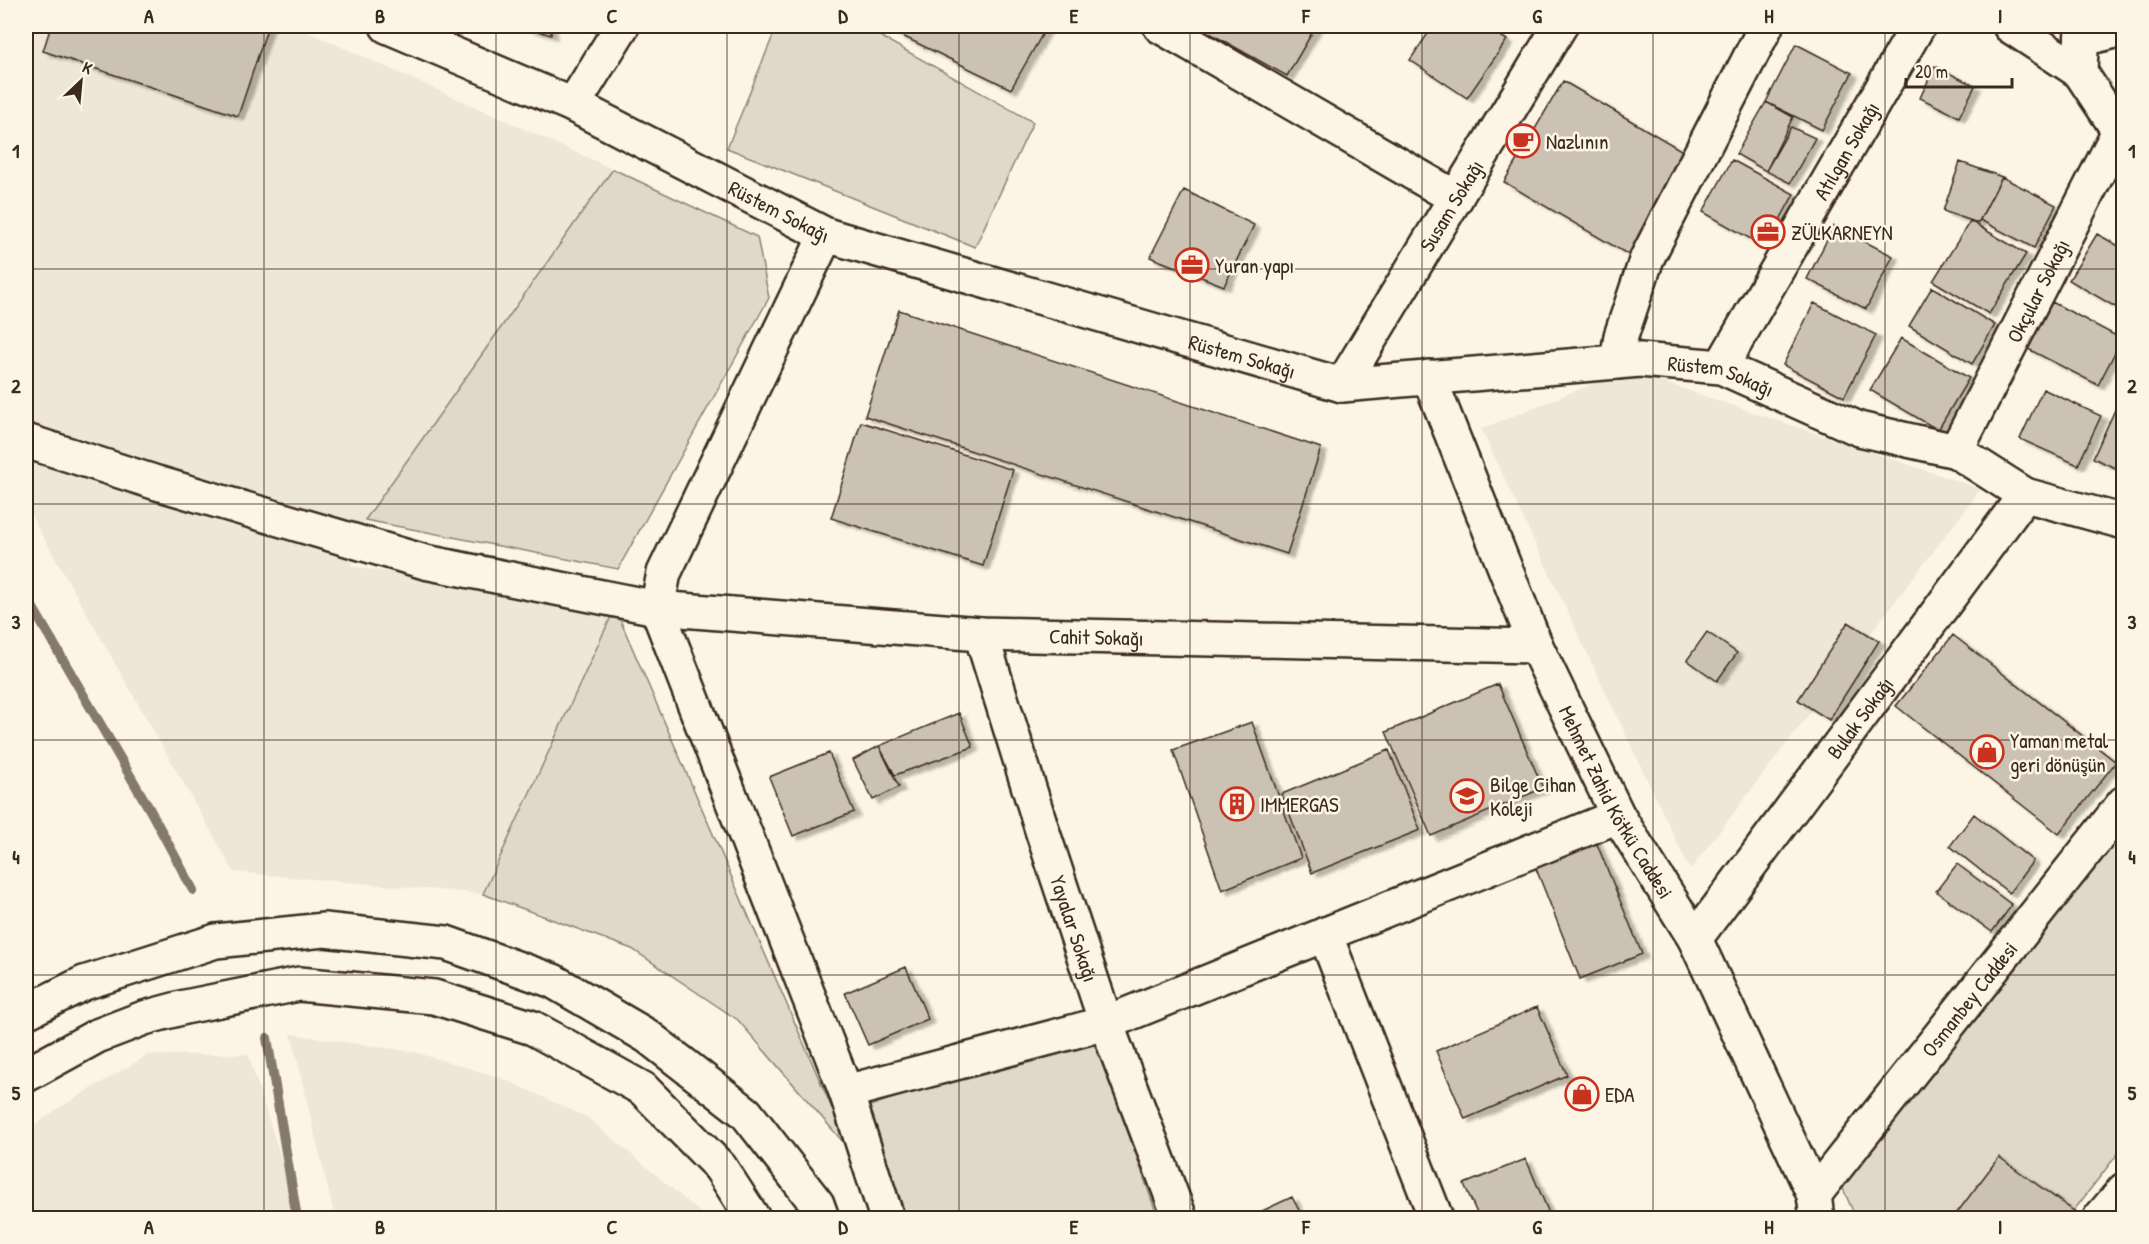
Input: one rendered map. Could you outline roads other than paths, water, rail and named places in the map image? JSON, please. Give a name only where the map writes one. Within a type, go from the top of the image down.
[{"type":"main road","name":"Rüstem Sokağı","points":[[387,26],[573,105],[826,235],[1342,385],[1640,360],[1721,368],[1859,429],[1956,451],[2025,495],[2124,522]]},
{"type":"main road","points":[[573,105],[622,26]]},
{"type":"main road","points":[[1160,26],[1456,198]]},
{"type":"main road","name":"Susam Sokağı","points":[[1342,385],[1560,26]]},
{"type":"main road","points":[[1617,362],[1621,336],[1647,258],[1766,26]]},
{"type":"main road","name":"Atılgan Sokağı","points":[[1721,368],[1918,26]]},
{"type":"main road","points":[[2010,26],[2080,72],[2121,133]]},
{"type":"main road","points":[[2080,72],[2082,32],[2124,29]]},
{"type":"main road","name":"Okçular Sokağı","points":[[1956,451],[2121,133]]},
{"type":"main road","points":[[826,235],[664,573],[657,608],[846,1092],[887,1218]]},
{"type":"main road","name":"Mehmet Zahid Kötkü Caddesi","points":[[1429,376],[1536,646],[1618,816],[1695,939],[1816,1207]]},
{"type":"main road","name":"Cahit Sokağı","points":[[26,441],[157,483],[425,562],[657,608],[981,634],[1536,646]]},
{"type":"main road","name":"Bulak Sokağı","points":[[1695,939],[2025,495]]},
{"type":"main road","name":"Yayalar Sokağı","points":[[981,634],[1043,833],[1106,1023],[1180,1218]]},
{"type":"main road","name":"Osmanbey Caddesi","points":[[1816,1207],[2124,802]]},
{"type":"main road","points":[[846,1092],[1106,1023],[1618,816]]},
{"type":"main road","points":[[26,1012],[84,983],[216,941],[324,930],[446,943],[553,981],[647,1036],[746,1113],[817,1204],[822,1218]]},
{"type":"main road","points":[[1325,934],[1436,1218]]},
{"type":"main road","points":[[26,1075],[97,1036],[144,1018],[185,1007],[298,984],[434,997],[533,1028],[643,1089],[720,1167],[753,1218]]},
{"type":"main road","points":[[2100,1218],[2124,1190]]},
{"type":"waterway","points":[[26,596],[150,810],[193,890]]},
{"type":"waterway","points":[[267,1038],[297,1218]]},
{"type":"place","name":"Nazlının","points":[[1523,141]]},
{"type":"place","name":"ZÜLKARNEYN","points":[[1768,232]]},
{"type":"place","name":"Yuran yapı","points":[[1192,265]]},
{"type":"place","name":"Yaman metal geri dönüşün","points":[[1987,752]]},
{"type":"place","name":"Bilge Cihan Koleji","points":[[1467,796]]},
{"type":"place","name":"IMMERGAS","points":[[1237,804]]},
{"type":"place","name":"EDA","points":[[1582,1094]]}]
